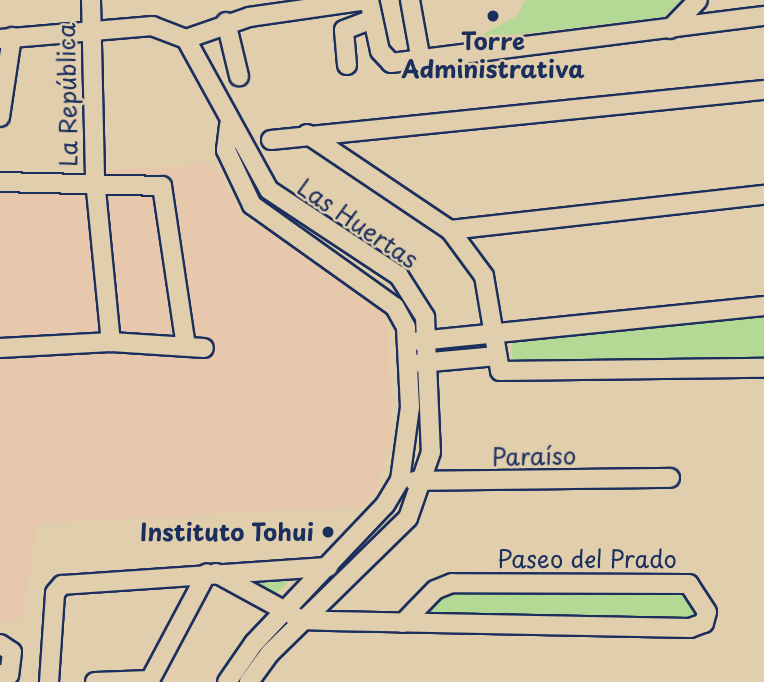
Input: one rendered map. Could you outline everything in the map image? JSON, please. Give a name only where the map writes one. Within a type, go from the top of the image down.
[{"type":"street","name":"La República","points":[[0,182],[94,180],[90,0]]},
{"type":"street","points":[[0,117],[6,38],[91,27],[152,26],[186,39],[253,8],[369,0],[385,60],[421,61],[764,16]]},
{"type":"street","points":[[410,0],[421,61]]},
{"type":"street","points":[[670,29],[698,0]]},
{"type":"street","points":[[347,65],[344,30],[373,19]]},
{"type":"street","points":[[226,22],[239,76]]},
{"type":"street","name":"Las Huertas","points":[[186,39],[229,125],[284,204],[399,276],[416,293],[429,340],[431,452],[424,481],[388,542],[302,620],[248,682]]},
{"type":"street","points":[[271,140],[307,134],[764,90]]},
{"type":"street","name":"Las Huertas","points":[[229,125],[226,150],[252,205],[383,293],[406,327],[410,363],[400,480]]},
{"type":"street","points":[[307,134],[450,230],[484,276],[495,331],[496,356],[504,372],[764,368]]},
{"type":"street","points":[[0,348],[111,342],[195,347],[162,186],[94,180],[111,342]]},
{"type":"street","points":[[450,230],[764,195]]},
{"type":"street","points":[[408,342],[495,331],[764,306]]},
{"type":"street","points":[[410,363],[496,356]]},
{"type":"street","name":"Paraíso","points":[[400,480],[670,478]]},
{"type":"street","points":[[227,681],[282,612],[328,567],[400,480]]},
{"type":"street","points":[[49,682],[55,593],[62,585],[328,567]]},
{"type":"street","points":[[95,682],[149,681],[212,573]]},
{"type":"street","name":"Paseo del Prado","points":[[212,573],[282,612],[302,620],[402,623],[690,628],[704,623],[707,612],[689,584],[452,583],[435,590],[402,623]]},
{"type":"street","points":[[0,644],[12,652],[6,677]]},
{"type":"street","points":[[227,681],[248,682]]},
{"type":"shaded area","points":[[212,164],[245,219],[351,278],[386,316],[392,435],[376,491],[363,506],[38,524],[22,620],[0,621],[0,192],[100,187],[100,170]]},
{"type":"green space","points":[[525,0],[683,0],[663,17],[472,40],[517,16]]},
{"type":"green space","points":[[764,313],[764,359],[512,364],[511,339]]},
{"type":"green space","points":[[295,575],[272,598],[232,577]]},
{"type":"green space","points":[[443,589],[693,590],[699,618],[424,615]]},
{"type":"place","name":"Torre Administrativa","points":[[493,16]]},
{"type":"place","name":"Instituto Tohui","points":[[328,532]]}]
